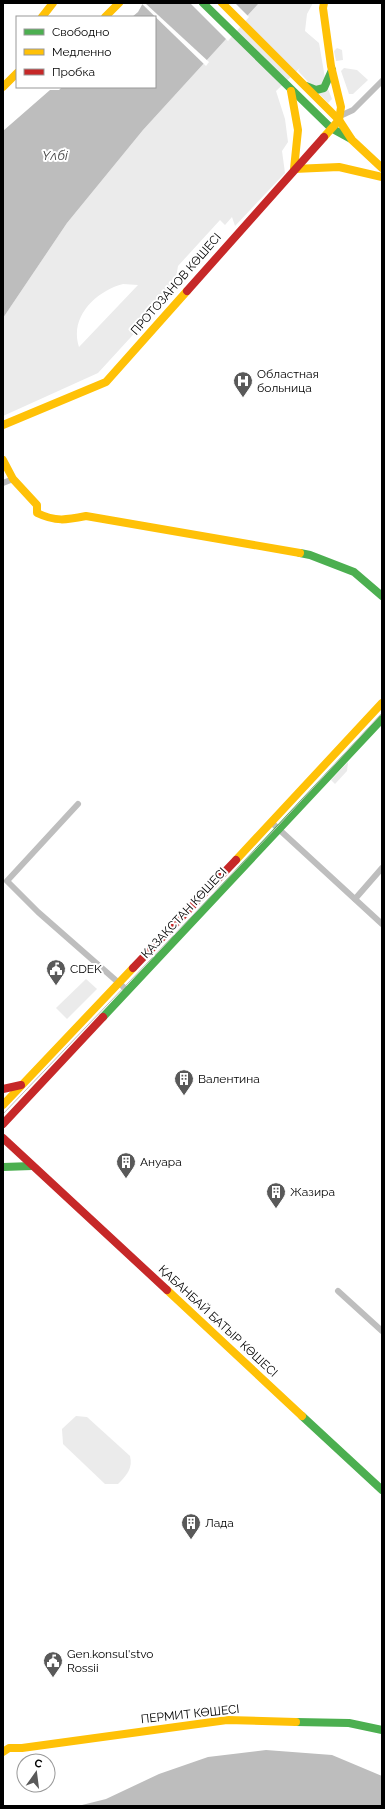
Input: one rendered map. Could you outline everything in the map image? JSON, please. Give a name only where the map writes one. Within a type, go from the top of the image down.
[{"type":"main road","points":[[43,16],[53,3]]},
{"type":"main road","points":[[105,16],[119,3]]},
{"type":"main road","points":[[203,3],[289,89],[331,128],[352,140],[382,168]]},
{"type":"main road","points":[[222,3],[297,78],[340,118],[352,140]]},
{"type":"main road","points":[[324,3],[323,8],[332,70],[339,99],[340,118]]},
{"type":"main road","points":[[305,85],[316,90],[324,88],[332,70]]},
{"type":"main road","points":[[3,88],[16,74]]},
{"type":"main road","points":[[289,89],[299,120],[298,147],[294,169],[339,167],[382,177]]},
{"type":"main road","name":"ПРОТОЗАНОВ КӨШЕСІ","points":[[3,425],[106,382],[340,118]]},
{"type":"main road","points":[[3,460],[13,479],[37,505],[38,513],[50,519],[67,520],[86,516],[310,555],[354,572],[382,596]]},
{"type":"main road","name":"ҚАЗАҚСТАН КӨШЕСІ","points":[[3,1105],[344,746],[382,703]]},
{"type":"main road","name":"ҚАЗАҚСТАН КӨШЕСІ","points":[[3,1124],[382,719]]},
{"type":"main road","points":[[223,872],[231,880]]},
{"type":"main road","points":[[3,1090],[21,1085]]},
{"type":"main road","name":"ҚАБАНБАЙ БАТЫР КӨШЕСІ","points":[[3,1138],[382,1490]]},
{"type":"main road","points":[[3,1167],[35,1168]]},
{"type":"main road","name":"ПЕРМИТ КӨШЕСІ","points":[[5,1748],[22,1748],[227,1720],[349,1723],[382,1730]]},
{"type":"street","points":[[340,118],[353,110],[382,81]]},
{"type":"street","points":[[3,483],[13,479]]},
{"type":"street","points":[[78,804],[7,881],[38,912],[128,991]]},
{"type":"street","points":[[271,822],[382,924]]},
{"type":"street","points":[[355,899],[382,868]]},
{"type":"street","points":[[338,1291],[382,1332]]},
{"type":"shaded area","points":[[259,3],[313,3],[307,14],[305,31],[319,43],[326,84],[332,99],[328,103],[298,71],[300,68],[276,91],[285,119],[288,142],[282,151],[285,173],[235,226],[232,217],[225,225],[220,220],[178,266],[174,290],[98,373],[3,416],[3,318],[67,223],[143,130]],"holes":[[[123,284],[138,285],[79,347],[77,336],[78,325],[81,316],[87,307],[95,299],[113,287]]]},
{"type":"shaded area","points":[[337,48],[342,50],[343,60],[336,61],[334,51]]},
{"type":"shaded area","points":[[344,68],[357,70],[368,80],[353,94],[349,94],[341,71]]},
{"type":"shaded area","points":[[348,762],[347,771],[335,784],[331,780]]},
{"type":"shaded area","points":[[86,979],[97,989],[67,1019],[56,1008]]},
{"type":"shaded area","points":[[76,1416],[87,1417],[130,1456],[130,1468],[118,1484],[105,1484],[63,1444],[62,1429]]},
{"type":"water","name":"Үлбі","points":[[143,3],[259,3],[143,130],[67,223],[3,318],[3,131],[50,90],[59,90],[61,88],[156,88],[156,16],[133,16],[138,12]]},
{"type":"water","points":[[266,1750],[332,1755],[382,1776],[382,1806],[78,1806],[106,1799],[159,1774],[208,1757]]},
{"type":"pier","points":[[141,3],[145,3],[209,62],[206,66],[156,16]]},
{"type":"pier","points":[[190,3],[235,3],[249,17],[228,41]]},
{"type":"tram line","points":[[3,1114],[277,827],[382,713]]},
{"type":"traffic: fast","points":[[203,3],[331,128],[351,139]]},
{"type":"traffic: fast","points":[[306,86],[316,90],[324,88],[332,70]]},
{"type":"traffic: fast","points":[[300,553],[310,555],[354,572],[382,596]]},
{"type":"traffic: fast","points":[[103,1017],[382,719]]},
{"type":"traffic: fast","points":[[3,1167],[32,1166]]},
{"type":"traffic: fast","points":[[302,1416],[382,1490]]},
{"type":"traffic: fast","points":[[296,1722],[349,1723],[382,1730]]},
{"type":"traffic: slow","points":[[43,16],[53,3]]},
{"type":"traffic: slow","points":[[106,16],[119,3]]},
{"type":"traffic: slow","points":[[222,3],[339,120],[352,140],[382,168]]},
{"type":"traffic: slow","points":[[324,3],[323,8],[331,66],[341,107],[339,120],[324,137]]},
{"type":"traffic: slow","points":[[3,87],[16,74]]},
{"type":"traffic: slow","points":[[291,91],[298,130],[294,169],[339,167],[382,177]]},
{"type":"traffic: slow","points":[[3,425],[106,382],[187,291]]},
{"type":"traffic: slow","points":[[3,460],[13,479],[37,505],[37,513],[50,518],[67,519],[86,516],[300,553]]},
{"type":"traffic: slow","points":[[236,860],[382,703]]},
{"type":"traffic: slow","points":[[3,1105],[133,968]]},
{"type":"traffic: slow","points":[[167,1290],[302,1416]]},
{"type":"traffic: slow","points":[[3,1752],[9,1748],[22,1748],[227,1720],[296,1722]]},
{"type":"traffic: jam","points":[[187,291],[324,137]]},
{"type":"traffic: jam","points":[[133,968],[236,860]]},
{"type":"traffic: jam","points":[[3,1124],[103,1017]]},
{"type":"traffic: jam","points":[[3,1089],[21,1085]]},
{"type":"traffic: jam","points":[[3,1138],[167,1290]]},
{"type":"place","name":"Областная больница","points":[[243,398]]},
{"type":"place","name":"CDEK","points":[[56,986]]},
{"type":"place","name":"Валентина","points":[[184,1096]]},
{"type":"place","name":"Ануара","points":[[126,1179]]},
{"type":"place","name":"Жазира","points":[[276,1209]]},
{"type":"place","name":"Лада","points":[[191,1540]]},
{"type":"place","name":"Gen.konsul'stvo Rossii","points":[[53,1678]]}]
